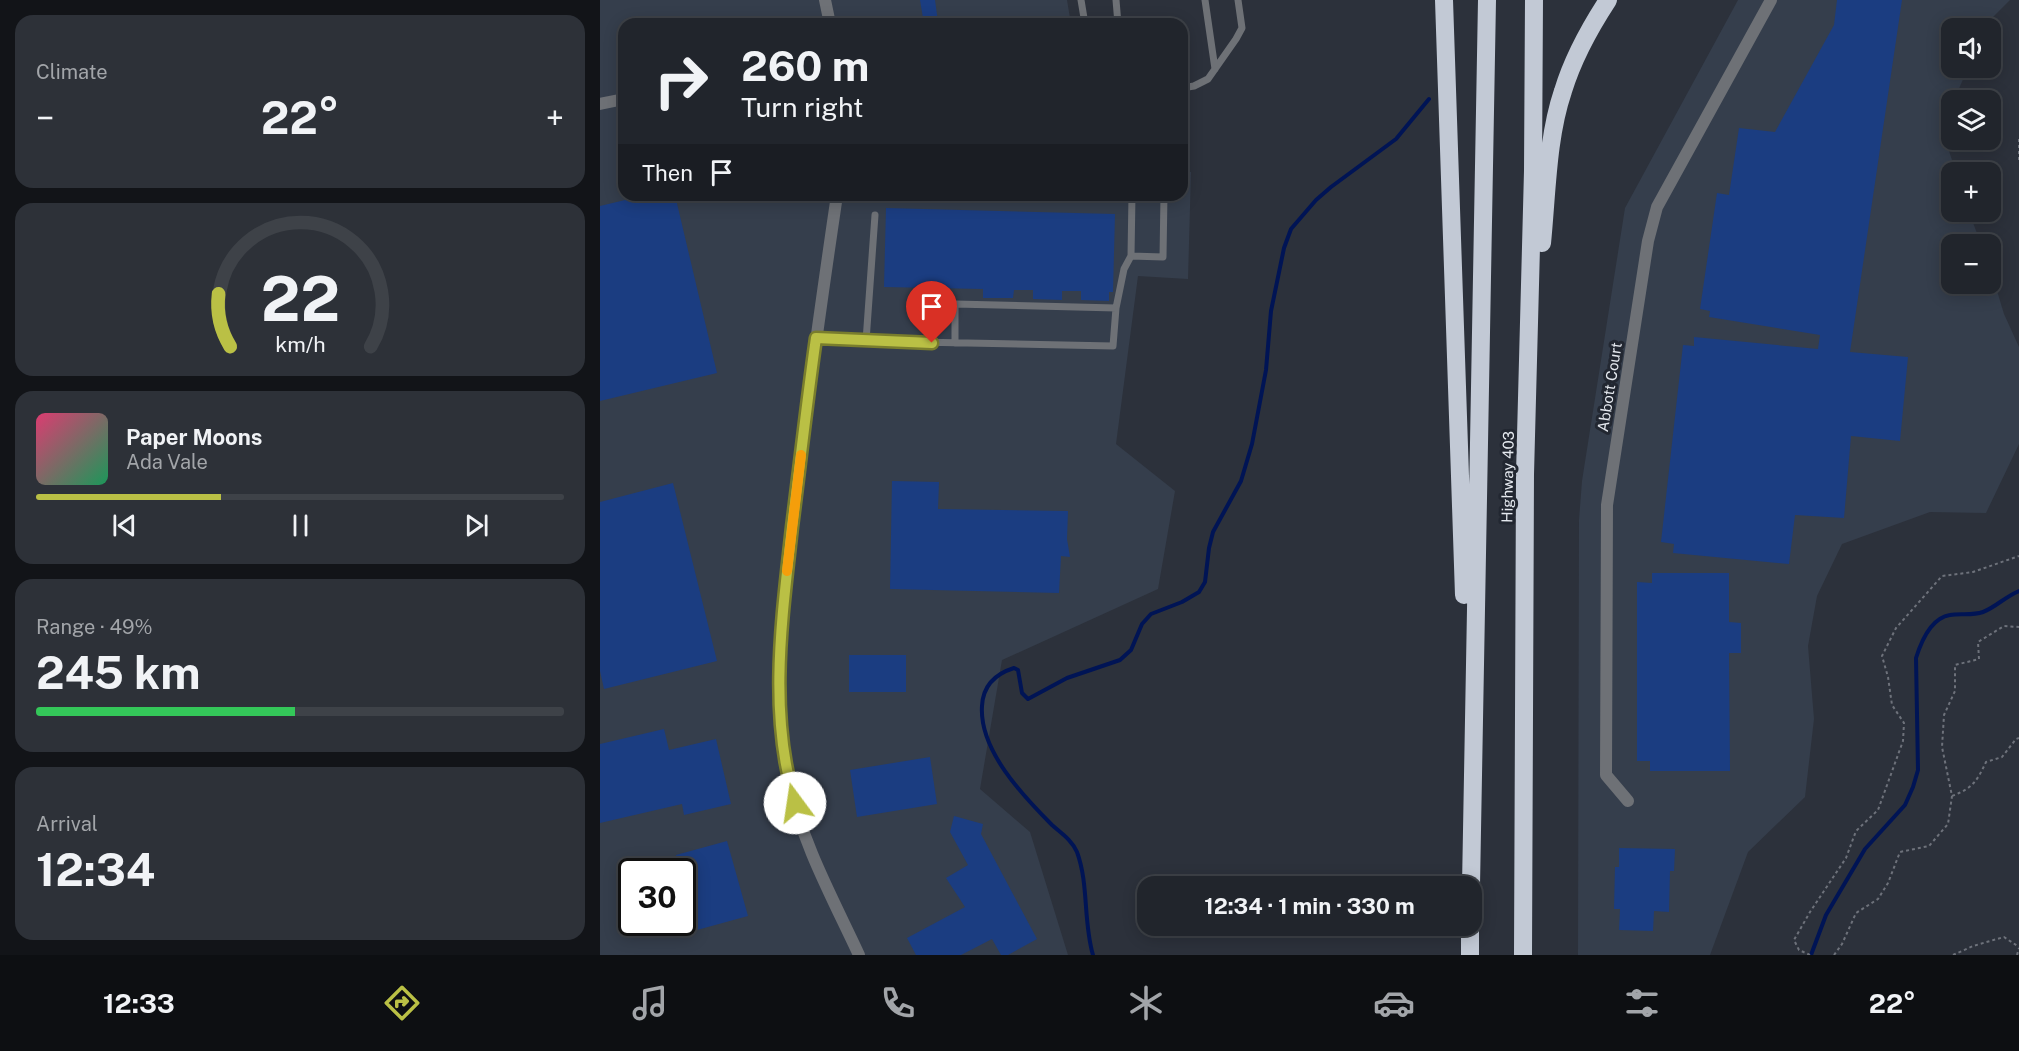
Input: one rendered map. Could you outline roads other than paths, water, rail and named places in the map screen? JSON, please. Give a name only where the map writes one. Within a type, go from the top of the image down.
[{"type":"highway","points":[[1444,0],[1466,671],[1473,715]]},
{"type":"highway","name":"Highway 403","points":[[1471,876],[1487,0]]},
{"type":"highway","name":"Highway 403","points":[[1523,955],[1525,474],[1533,171],[1534,0]]},
{"type":"highway","points":[[1525,474],[1534,446],[1540,260],[1553,131],[1562,93],[1577,54],[1589,29],[1608,0]]},
{"type":"highway","points":[[1470,936],[1470,955]]},
{"type":"street","points":[[825,0],[829,18]]},
{"type":"street","name":"Abbott Court","points":[[1628,801],[1606,776],[1607,505],[1648,241],[1657,207],[1771,0]]},
{"type":"street","points":[[600,105],[618,100]]},
{"type":"street","points":[[836,201],[804,422],[778,675],[780,723],[789,783],[813,856],[859,955]]},
{"type":"lane","points":[[1081,0],[1084,18]]},
{"type":"lane","points":[[1116,0],[1118,18]]},
{"type":"lane","points":[[1205,0],[1215,69]]},
{"type":"lane","points":[[1188,87],[1208,79],[1236,39],[1242,28],[1238,0]]},
{"type":"lane","points":[[816,338],[1113,346],[1116,308],[1124,269],[1131,256],[1132,201]]},
{"type":"lane","points":[[1131,256],[1163,257],[1164,201]]},
{"type":"lane","points":[[866,341],[875,215]]},
{"type":"lane","points":[[954,343],[955,304],[1116,308]]},
{"type":"waterway","points":[[1093,955],[1083,877],[1077,852],[1069,840],[1016,786],[995,755],[983,723],[982,706],[985,692],[991,681],[1014,668],[1018,670],[1022,693],[1028,699],[1067,678],[1120,660],[1131,650],[1142,624],[1151,614],[1182,602],[1199,592],[1205,582],[1213,532],[1241,481],[1252,444],[1266,370],[1271,311],[1284,248],[1291,229],[1316,200],[1331,187],[1396,139],[1429,99]]},
{"type":"waterway","points":[[1811,955],[1826,915],[1865,849],[1905,805],[1913,787],[1918,770],[1916,658],[1924,638],[1932,626],[1943,617],[1983,612],[2019,591]]}]
